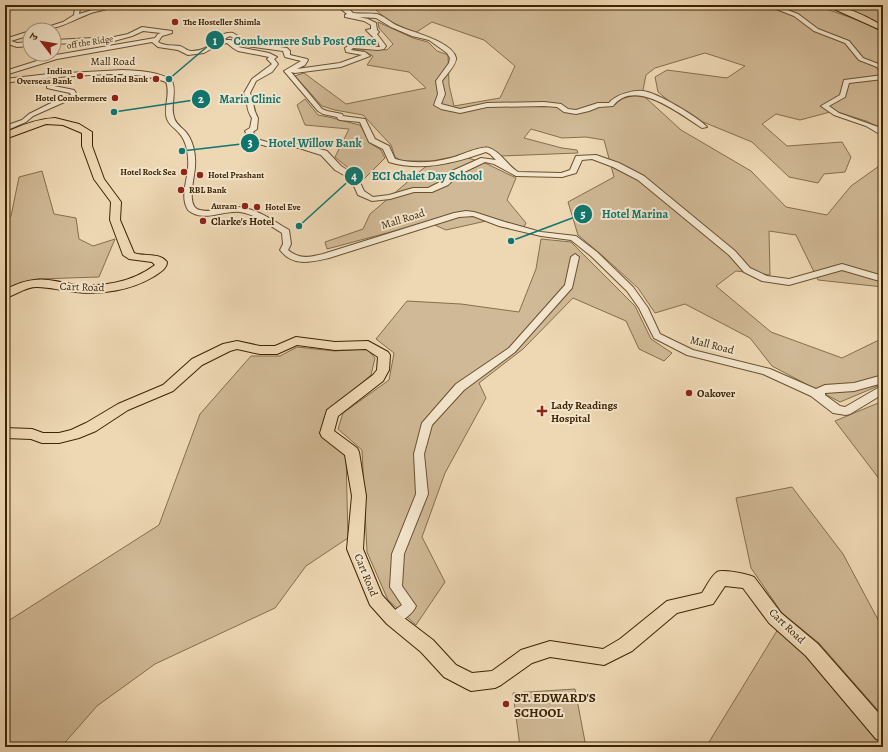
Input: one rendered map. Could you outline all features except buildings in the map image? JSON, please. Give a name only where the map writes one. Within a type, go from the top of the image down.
[{"type":"main road","points":[[829,5],[869,21],[883,29]]},
{"type":"main road","name":"Cart Road","points":[[5,136],[36,122],[46,120],[61,122],[87,132],[87,146],[99,179],[116,202],[115,220],[130,255],[134,258],[156,258],[161,262],[161,266],[144,279],[109,288],[84,289],[36,283],[5,294]]},
{"type":"main road","name":"Cart Road","points":[[5,433],[32,434],[42,438],[59,438],[74,434],[91,427],[123,406],[168,388],[197,362],[227,347],[237,345],[260,350],[277,350],[296,340],[335,346],[368,345],[384,355],[383,370],[378,378],[332,414],[327,433],[352,452],[359,496],[355,549],[376,600],[393,619],[427,646],[450,671],[471,682],[495,679],[527,656],[550,649],[604,657],[626,645],[673,606],[707,599],[721,578],[748,582],[775,618],[812,650],[883,732]]},
{"type":"street","points":[[73,18],[77,15],[76,13],[78,8],[83,5]]},
{"type":"street","points":[[62,24],[82,14],[114,5]]},
{"type":"street","points":[[339,5],[345,8],[351,15]]},
{"type":"street","points":[[769,5],[796,15],[816,30],[847,42],[861,59],[879,66],[883,73]]},
{"type":"street","points":[[366,57],[366,54],[348,51],[348,48],[352,46],[378,49],[383,46],[379,39],[373,36],[369,30],[374,33],[376,32],[374,30],[375,26],[372,22],[347,16],[376,16],[407,32],[431,39],[450,52],[453,58],[452,63],[444,71],[439,81],[441,96],[440,102],[437,105],[443,108],[460,111],[487,105],[544,104],[559,105],[566,111],[582,112],[598,105],[611,105],[614,101],[624,96],[643,93],[669,104],[704,127]]},
{"type":"street","points":[[62,41],[114,38],[130,35],[138,30],[148,29],[170,32],[160,35],[155,42],[160,46],[180,48],[188,53],[202,52],[215,44],[228,40],[234,47],[246,52],[271,54],[274,57],[270,59],[275,64],[274,66],[268,73],[253,81],[247,93],[251,101],[250,110],[255,118],[253,129],[249,131],[254,140],[266,144],[300,146],[324,153],[338,168],[354,178],[358,190],[366,197],[372,199],[381,199],[413,190],[429,190],[445,183],[456,173],[484,160],[496,162],[516,174],[562,175],[574,171],[579,158],[592,157],[616,165],[641,178],[732,253],[747,270],[765,279],[789,282],[842,267],[883,279]]},
{"type":"street","points":[[215,44],[221,37],[232,34],[248,45],[285,49],[287,51],[287,56],[305,60],[303,64],[287,71],[320,110],[325,113],[340,115],[340,118],[363,120],[372,140],[386,148],[392,160],[397,163],[402,165],[432,164],[466,157],[486,149],[493,152],[510,170]]},
{"type":"street","points":[[5,41],[22,36]]},
{"type":"street","name":"off the Ridge","points":[[5,73],[56,57],[157,39]]},
{"type":"street","points":[[5,41],[17,45],[22,45]]},
{"type":"street","points":[[350,55],[366,57]]},
{"type":"street","points":[[291,76],[296,70],[341,65],[358,57]]},
{"type":"street","points":[[355,65],[362,62],[366,57]]},
{"type":"street","name":"Mall Road","points":[[5,81],[51,75],[112,71],[135,72],[169,81],[172,90],[169,114],[171,120],[183,134],[191,151],[192,174],[188,191],[190,206],[193,211],[201,213],[239,210],[270,222],[286,232],[287,244],[284,250],[291,257],[307,260],[326,256],[466,213],[474,214],[502,224],[542,234],[574,238],[594,254],[630,289],[643,308],[657,336],[690,353],[766,371],[795,383],[820,397],[837,410],[846,411],[883,389]]},
{"type":"street","points":[[5,88],[19,82],[51,75]]},
{"type":"street","points":[[883,77],[846,81],[843,96],[824,106],[830,112],[872,126],[883,134]]},
{"type":"street","points":[[5,129],[24,121],[31,115],[51,105],[75,96],[72,91],[49,87]]},
{"type":"street","points":[[393,619],[410,606],[396,587],[398,554],[422,494],[419,454],[427,424],[460,387],[512,350],[568,286],[575,257]]},
{"type":"street","points":[[820,397],[820,391],[825,389],[854,387],[883,379]]},
{"type":"shaded area","points":[[370,5],[815,5],[869,24],[883,33],[883,129],[866,121],[834,111],[800,120],[776,114],[762,124],[787,146],[842,142],[851,157],[845,172],[824,174],[818,183],[789,177],[752,142],[686,115],[658,92],[655,77],[667,70],[727,78],[745,66],[705,53],[655,68],[646,75],[643,90],[646,98],[681,130],[751,171],[786,207],[827,215],[851,186],[879,166],[883,166],[883,287],[818,280],[796,235],[769,231],[770,275],[736,271],[716,286],[771,332],[842,358],[883,338],[883,384],[840,402],[772,366],[750,338],[685,304],[655,313],[638,288],[578,235],[568,202],[614,177],[604,140],[586,137],[562,138],[531,129],[524,138],[562,148],[577,150],[578,153],[501,156],[486,147],[462,155],[432,161],[402,161],[395,157],[391,145],[363,115],[322,106],[295,76],[304,73],[346,104],[426,88],[409,72],[367,65],[373,56],[362,50],[353,50],[356,47],[387,50],[393,44],[379,28],[378,22],[413,38],[428,42],[437,51],[448,55],[449,85],[454,106],[500,98],[515,66],[484,40],[432,22],[415,33],[389,21]]},
{"type":"shaded area","points":[[834,5],[883,5],[883,27],[870,20]]},
{"type":"shaded area","points":[[305,99],[318,115],[360,125],[370,143],[381,150],[385,158],[363,180],[335,157],[349,129],[305,125],[297,105]]},
{"type":"shaded area","points":[[468,158],[485,163],[516,178],[507,200],[526,223],[524,227],[495,219],[446,230],[428,222],[327,249],[325,242],[363,229],[370,214],[425,167]]},
{"type":"shaded area","points":[[42,171],[54,214],[76,218],[79,239],[93,246],[115,239],[99,277],[38,279],[5,292],[5,221],[11,216],[19,177]]},
{"type":"shaded area","points":[[541,239],[571,242],[635,306],[651,339],[672,353],[664,361],[639,349],[626,321],[573,298],[523,349],[479,383],[486,398],[445,473],[422,537],[445,582],[416,625],[388,600],[367,552],[362,450],[338,429],[343,413],[389,380],[394,353],[376,339],[407,301],[461,304],[519,312],[536,269]]},
{"type":"shaded area","points":[[297,347],[334,351],[367,349],[375,358],[371,375],[328,412],[321,435],[346,456],[348,538],[306,566],[275,608],[155,664],[97,706],[61,747],[5,747],[5,617],[8,621],[159,525],[200,414],[251,356],[280,356]]},
{"type":"shaded area","points":[[883,401],[883,484],[835,421]]},
{"type":"shaded area","points":[[792,487],[843,554],[883,629],[883,716],[819,643],[782,613],[751,568],[736,498]]},
{"type":"shaded area","points":[[778,629],[808,657],[883,747],[706,747]]},
{"type":"shaded area","points":[[575,689],[586,747],[520,747],[513,693]]},
{"type":"place","name":"The Hosteller Shimla","points":[[175,22]]},
{"type":"place","name":"Indian Overseas Bank","points":[[80,76]]},
{"type":"place","name":"IndusInd Bank","points":[[156,79]]},
{"type":"place","name":"Combermere Sub Post Office","points":[[169,79]]},
{"type":"place","name":"Hotel Combermere","points":[[115,98]]},
{"type":"place","name":"Maria Clinic","points":[[114,112]]},
{"type":"place","name":"Hotel Willow Bank","points":[[182,151]]},
{"type":"place","name":"Hotel Rock Sea","points":[[184,172]]},
{"type":"place","name":"Hotel Prashant","points":[[200,175]]},
{"type":"place","name":"RBL Bank","points":[[181,190]]},
{"type":"place","name":"Auram","points":[[245,206]]},
{"type":"place","name":"Hotel Eve","points":[[257,207]]},
{"type":"place","name":"Clarke's Hotel","points":[[203,221]]},
{"type":"place","name":"ECI Chalet Day School","points":[[299,226]]},
{"type":"place","name":"Hotel Marina","points":[[511,241]]},
{"type":"place","name":"Oakover","points":[[689,393]]},
{"type":"place","name":"Lady Readings Hospital","points":[[542,411]]},
{"type":"place","name":"ST. EDWARD'S SCHOOL","points":[[506,704]]}]
